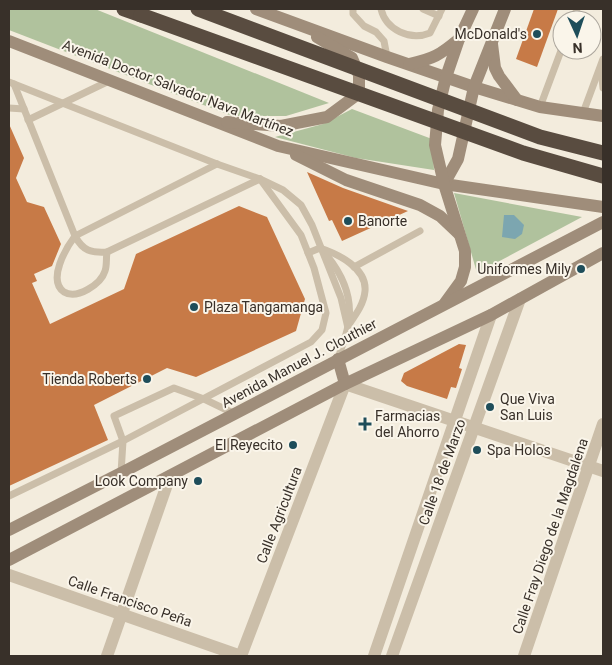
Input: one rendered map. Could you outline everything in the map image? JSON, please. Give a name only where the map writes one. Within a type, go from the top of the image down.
[{"type":"highway","points":[[124,9],[523,152],[603,176]]},
{"type":"highway","points":[[198,9],[540,137],[603,154]]},
{"type":"main road","points":[[262,9],[387,57],[474,87],[540,106],[603,116]]},
{"type":"main road","points":[[443,305],[461,281],[465,267],[465,251],[444,184],[436,145],[438,110],[459,39],[473,9]]},
{"type":"main road","points":[[444,184],[458,159],[474,87],[505,9]]},
{"type":"main road","points":[[214,121],[281,126],[327,117],[354,97],[359,88],[360,75],[352,58],[288,20]]},
{"type":"main road","points":[[408,64],[430,60],[459,39]]},
{"type":"main road","name":"Avenida Doctor Salvador Nava Martínez","points":[[9,41],[278,146],[444,184],[603,207]]},
{"type":"main road","points":[[492,41],[495,68],[517,100]]},
{"type":"main road","points":[[278,146],[346,180],[420,205],[440,216],[460,235]]},
{"type":"main road","name":"Avenida Manuel J. Clouthier","points":[[9,530],[603,222]]},
{"type":"main road","points":[[9,560],[345,384],[491,315],[603,253]]},
{"type":"main road","points":[[338,359],[345,384]]},
{"type":"street","name":"Calle 18 de Marzo","points":[[392,656],[520,299]]},
{"type":"street","name":"Calle 18 de Marzo","points":[[374,656],[491,315]]},
{"type":"street","points":[[345,384],[603,471]]},
{"type":"street","name":"Calle Agricultura","points":[[241,656],[345,384]]},
{"type":"street","name":"Calle Fray Diego de la Magdalena","points":[[524,656],[603,424]]},
{"type":"street","points":[[108,656],[170,476]]},
{"type":"street","name":"Calle Francisco Peña","points":[[9,575],[241,656]]},
{"type":"lane","points":[[354,9],[353,14],[364,26],[376,32],[384,41],[387,57]]},
{"type":"lane","points":[[381,9],[389,25],[398,31],[421,36],[430,33],[441,12],[423,9]]},
{"type":"lane","points":[[540,106],[557,60]]},
{"type":"lane","points":[[602,61],[603,88]]},
{"type":"lane","points":[[583,113],[602,61]]},
{"type":"lane","points":[[28,120],[110,80]]},
{"type":"lane","points":[[11,83],[260,179],[283,190],[301,205],[312,225],[341,298],[348,328]]},
{"type":"lane","points":[[11,83],[24,109],[75,236],[80,246],[86,250],[95,253],[107,252],[260,179]]},
{"type":"lane","points":[[9,108],[24,109]]},
{"type":"lane","points":[[107,252],[105,272],[100,281],[92,288],[80,293],[71,294],[64,292],[58,277],[59,266],[66,248],[75,236],[217,164]]},
{"type":"lane","points":[[9,496],[123,441],[311,342],[322,330],[326,313],[314,268],[301,235],[260,179]]},
{"type":"lane","points":[[354,267],[420,230]]},
{"type":"lane","points":[[308,253],[320,248],[343,258],[361,276],[365,290],[359,309],[348,328],[338,359]]},
{"type":"lane","points":[[121,473],[123,441],[114,416],[174,388],[204,398],[235,414]]},
{"type":"green space","points":[[9,9],[95,9],[329,103],[286,116],[232,116],[9,30]]},
{"type":"green space","points":[[352,109],[432,139],[434,170],[356,158],[275,137],[323,124]]},
{"type":"green space","points":[[454,193],[582,217],[477,273]]},
{"type":"water","points":[[504,215],[514,215],[524,225],[522,234],[515,239],[502,237]]},
{"type":"building","name":"McDonald's","points":[[534,9],[558,9],[552,10],[552,26],[537,67],[516,59]]},
{"type":"building","name":"Plaza Tangamanga","points":[[9,124],[24,158],[16,178],[27,202],[44,207],[61,244],[52,266],[34,274],[37,281],[32,283],[50,324],[124,289],[136,254],[239,206],[267,217],[305,299],[296,331],[196,377],[167,368],[94,405],[108,440],[9,486]]},
{"type":"building","points":[[307,172],[343,188],[408,211],[342,241],[332,220],[329,221]]},
{"type":"building","points":[[459,344],[466,345],[459,368],[462,369],[456,388],[451,387],[447,399],[407,386],[401,381],[404,373]]},
{"type":"place","name":"McDonald's","points":[[537,34]]},
{"type":"place","name":"Banorte","points":[[348,221]]},
{"type":"place","name":"Uniformes Mily","points":[[581,269]]},
{"type":"place","name":"Plaza Tangamanga","points":[[194,307]]},
{"type":"place","name":"Tienda Roberts","points":[[147,379]]},
{"type":"place","name":"Que Viva San Luis","points":[[490,407]]},
{"type":"place","name":"Farmacias del Ahorro","points":[[365,424]]},
{"type":"place","name":"El Reyecito","points":[[293,445]]},
{"type":"place","name":"Spa Holos","points":[[477,450]]},
{"type":"place","name":"Look Company","points":[[198,481]]}]
